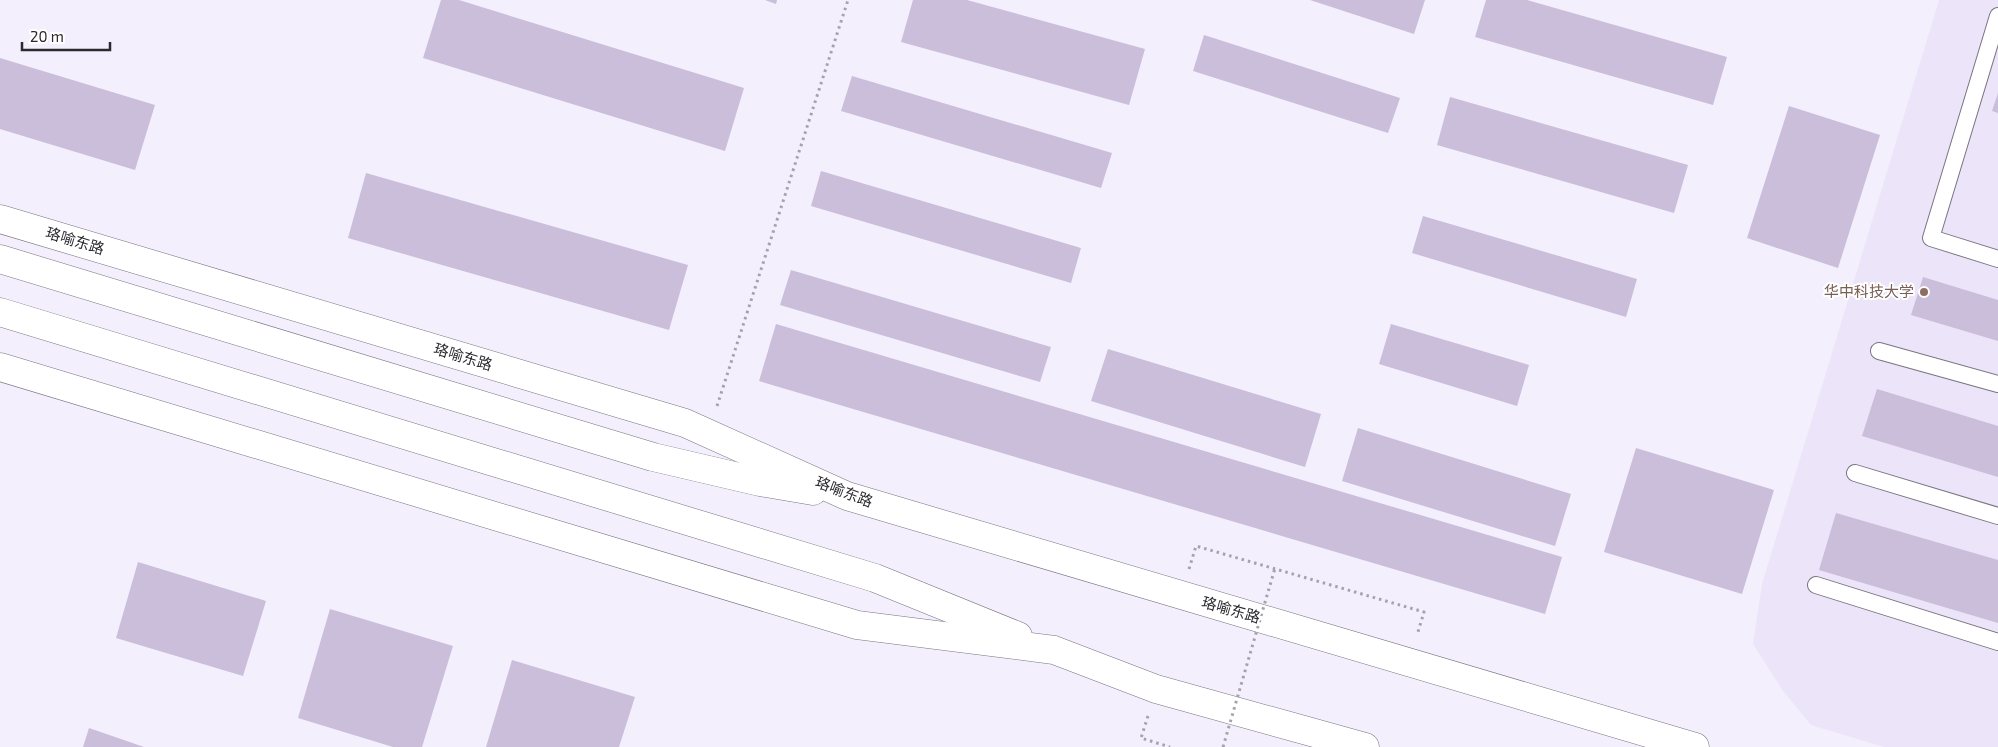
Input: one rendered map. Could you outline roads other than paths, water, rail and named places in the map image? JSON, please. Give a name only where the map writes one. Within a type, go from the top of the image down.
[{"type":"highway","name":"珞喻东路","points":[[0,219],[685,423],[846,496],[1695,747]]},
{"type":"highway","points":[[0,259],[653,457],[760,482],[846,496]]},
{"type":"highway","points":[[0,312],[874,578],[1156,689],[1365,747]]},
{"type":"highway","points":[[0,367],[857,625],[1054,650]]},
{"type":"lane","points":[[1998,16],[1931,238],[1998,258]]},
{"type":"lane","points":[[1879,351],[1998,384]]},
{"type":"lane","points":[[1855,473],[1998,516]]},
{"type":"lane","points":[[1816,585],[1998,642]]},
{"type":"place","name":"华中科技大学","points":[[1924,292]]}]
